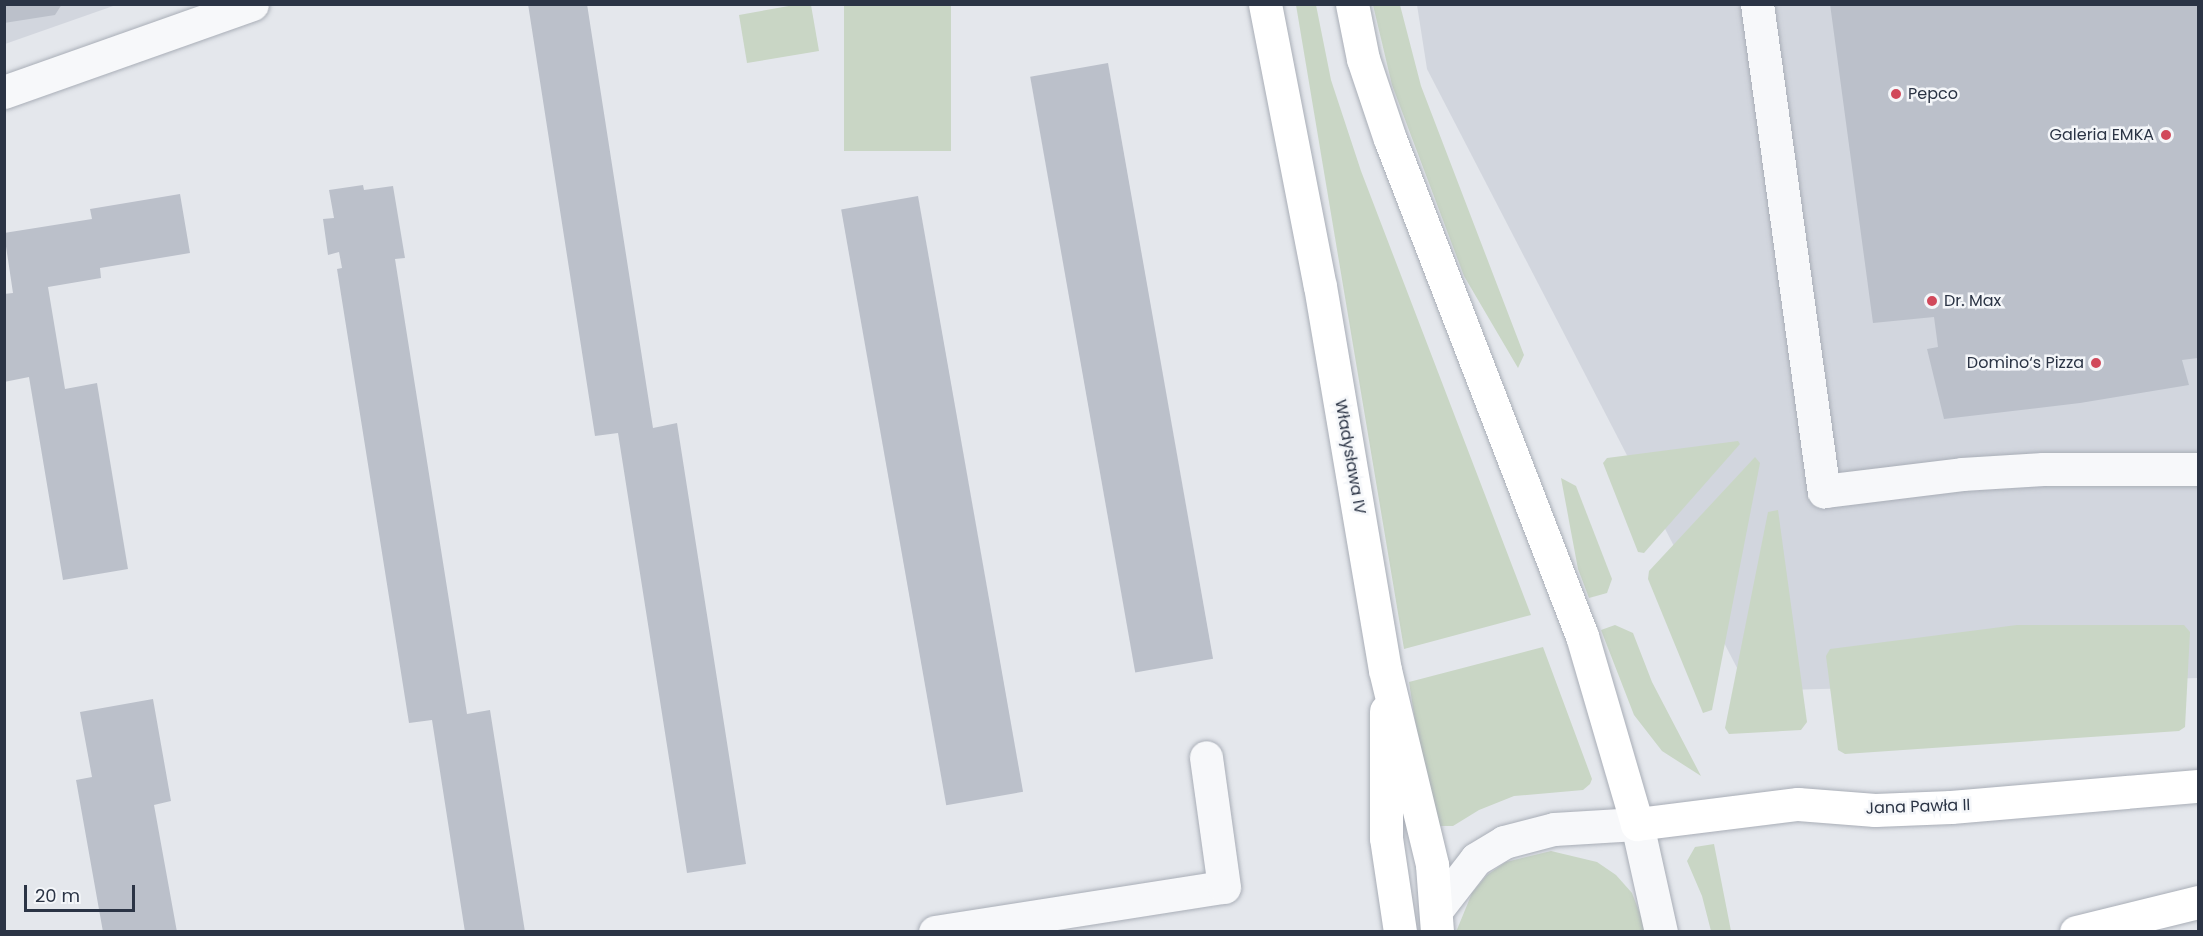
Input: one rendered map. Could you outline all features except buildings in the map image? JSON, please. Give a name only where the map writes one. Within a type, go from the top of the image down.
[{"type":"main road","name":"Władysława IV","points":[[1265,4],[1322,297],[1385,670],[1432,865],[1438,920]]},
{"type":"main road","points":[[1352,4],[1363,59],[1390,139],[1582,636],[1637,824]]},
{"type":"main road","points":[[1385,670],[1385,821],[1400,932]]},
{"type":"main road","name":"Jana Pawła II","points":[[1637,824],[1798,804],[1875,810],[1951,807],[2199,786]]},
{"type":"main road","points":[[2076,932],[2199,902]]},
{"type":"street","points":[[4,92],[252,4]]},
{"type":"street","points":[[1757,4],[1824,491],[1962,474],[2043,469],[2199,469]]},
{"type":"street","points":[[935,932],[1224,887],[1206,757]]},
{"type":"street","points":[[1438,920],[1476,860],[1504,842],[1554,829],[1637,824],[1653,882],[1661,932]]},
{"type":"shaded area","points":[[5,4],[116,5],[5,44]]},
{"type":"shaded area","points":[[1417,5],[2198,5],[2198,678],[1749,691],[1427,69]]},
{"type":"green space","points":[[800,4],[811,5],[819,51],[747,63],[739,15]]},
{"type":"green space","points":[[844,5],[951,5],[951,151],[844,151]]},
{"type":"green space","points":[[1296,5],[1316,5],[1331,80],[1361,171],[1531,615],[1404,649]]},
{"type":"green space","points":[[1373,5],[1400,5],[1421,86],[1524,355],[1518,368],[1464,276],[1392,85]]},
{"type":"green space","points":[[1738,441],[1740,444],[1644,553],[1638,552],[1603,463],[1607,458]]},
{"type":"green space","points":[[1755,457],[1760,463],[1712,710],[1703,713],[1648,579],[1649,571]]},
{"type":"green space","points":[[1561,478],[1576,486],[1612,579],[1607,593],[1589,598],[1578,569]]},
{"type":"green space","points":[[1778,510],[1807,722],[1801,730],[1729,734],[1725,728],[1768,512]]},
{"type":"green space","points":[[1615,625],[1633,633],[1652,682],[1701,776],[1662,751],[1634,715],[1601,630]]},
{"type":"green space","points":[[2017,625],[2184,625],[2190,632],[2185,727],[2179,731],[1845,754],[1838,750],[1826,656],[1830,649]]},
{"type":"green space","points":[[1543,647],[1592,779],[1590,784],[1583,790],[1514,796],[1479,810],[1453,826],[1440,826],[1429,811],[1409,682]]},
{"type":"green space","points":[[1714,844],[1731,931],[1711,931],[1702,896],[1687,861],[1695,847]]},
{"type":"green space","points":[[1551,851],[1597,862],[1616,875],[1632,893],[1647,932],[1456,932],[1472,893],[1487,875],[1506,862]]},
{"type":"place","name":"Pepco","points":[[1896,94]]},
{"type":"place","name":"Galeria EMKA","points":[[2166,135]]},
{"type":"place","name":"Dr. Max","points":[[1932,301]]},
{"type":"place","name":"Domino‘s Pizza","points":[[2096,363]]}]
